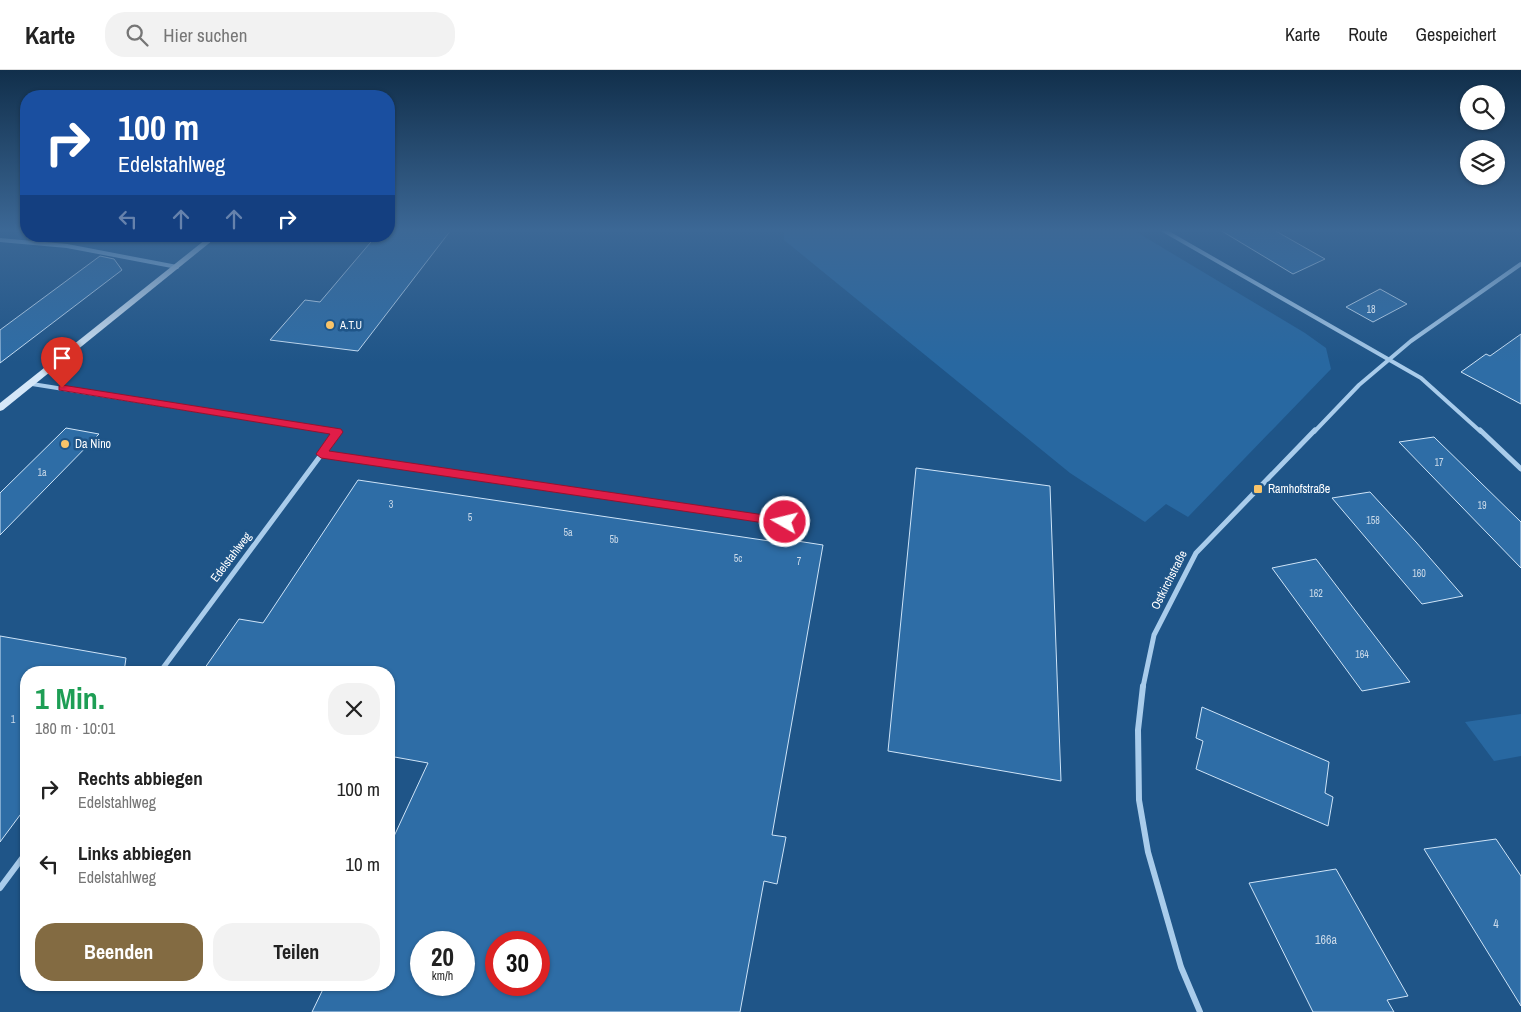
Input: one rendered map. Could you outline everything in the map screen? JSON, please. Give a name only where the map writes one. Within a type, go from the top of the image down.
[{"type":"main road","points":[[0,408],[167,274]]},
{"type":"street","points":[[1239,274],[1421,378],[1521,469]]},
{"type":"street","name":"Ostkirchstraße","points":[[1200,1012],[1181,967],[1148,852],[1138,800],[1138,730],[1145,672],[1154,635],[1196,553],[1359,385],[1387,360],[1506,274]]},
{"type":"street","name":"Edelstahlweg","points":[[32,384],[338,432],[164,666]]},
{"type":"street","points":[[321,454],[785,522]]},
{"type":"street","points":[[0,888],[20,861]]},
{"type":"shaded area","points":[[826,274],[1206,274],[1305,333],[1326,348],[1331,369],[1188,517],[1166,504],[1145,522],[1070,473]]},
{"type":"shaded area","points":[[1521,714],[1521,756],[1494,761],[1465,722]]},
{"type":"building","points":[[76,274],[117,274],[0,363],[0,330]]},
{"type":"building","name":"A.T.U","points":[[344,274],[417,274],[358,351],[270,340],[305,300],[320,302]]},
{"type":"building","points":[[1380,289],[1407,304],[1373,322],[1346,307]]},
{"type":"building","points":[[1521,334],[1521,404],[1461,372],[1486,354],[1490,356]]},
{"type":"building","points":[[66,428],[99,434],[0,535],[0,493]]},
{"type":"building","points":[[1434,437],[1521,522],[1521,568],[1399,442]]},
{"type":"building","points":[[916,468],[1050,486],[1061,781],[888,751]]},
{"type":"building","points":[[358,480],[783,543],[784,539],[823,545],[772,835],[786,837],[777,884],[764,881],[740,1012],[312,1012],[322,991],[395,991],[395,834],[428,763],[395,757],[395,666],[206,666],[239,619],[263,623]]},
{"type":"building","points":[[1370,492],[1463,596],[1422,604],[1332,498]]},
{"type":"building","points":[[1316,559],[1410,682],[1362,691],[1272,568]]},
{"type":"building","points":[[0,636],[126,658],[125,666],[20,666],[20,815],[0,842]]},
{"type":"building","points":[[1202,707],[1329,762],[1325,793],[1333,797],[1328,826],[1196,769],[1203,741],[1196,738]]},
{"type":"building","points":[[1496,839],[1521,876],[1521,1006],[1424,849]]},
{"type":"building","points":[[1336,869],[1408,996],[1387,1000],[1394,1012],[1313,1012],[1249,883]]},
{"type":"place","name":"A.T.U","points":[[330,325]]},
{"type":"place","name":"Da Nino","points":[[65,444]]},
{"type":"place","name":"Ramhofstraße","points":[[1258,489]]},
{"type":"route","points":[[62,388],[338,432],[321,454],[785,522]]}]
